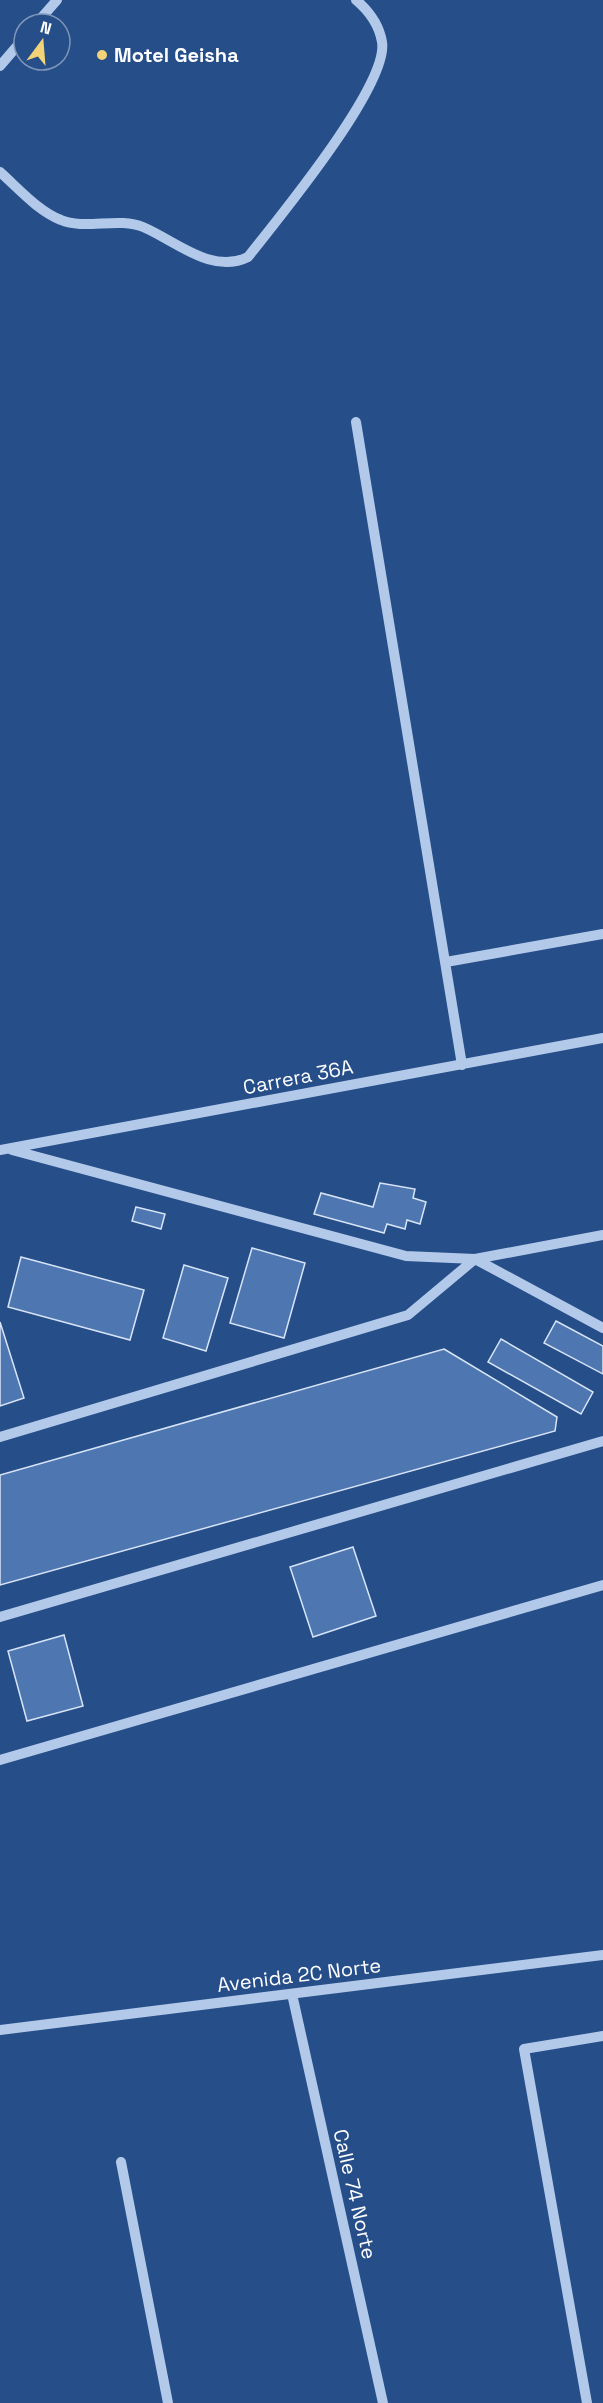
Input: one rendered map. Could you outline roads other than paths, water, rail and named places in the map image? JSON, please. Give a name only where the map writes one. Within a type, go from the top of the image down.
[{"type":"street","points":[[46,12],[57,0]]},
{"type":"street","points":[[0,172],[46,212],[63,221],[141,226],[192,253],[214,261],[236,263],[248,257],[308,181],[377,71],[382,43],[371,13],[356,0]]},
{"type":"street","points":[[0,66],[12,52]]},
{"type":"street","points":[[356,422],[462,1065]]},
{"type":"street","points":[[446,962],[603,934]]},
{"type":"street","name":"Carrera 36A","points":[[4,1150],[603,1038]]},
{"type":"street","points":[[4,1150],[406,1256],[475,1259],[603,1235]]},
{"type":"street","points":[[475,1259],[603,1328]]},
{"type":"street","points":[[0,1437],[408,1315],[475,1259]]},
{"type":"street","points":[[0,1617],[603,1441]]},
{"type":"street","points":[[0,1760],[603,1585]]},
{"type":"street","name":"Avenida 2C Norte","points":[[0,2031],[603,1955]]},
{"type":"street","name":"Calle 74 Norte","points":[[292,1994],[383,2403]]},
{"type":"street","points":[[587,2403],[524,2049],[603,2036]]},
{"type":"street","points":[[121,2162],[168,2403]]},
{"type":"place","name":"Motel Geisha","points":[[102,55]]}]
